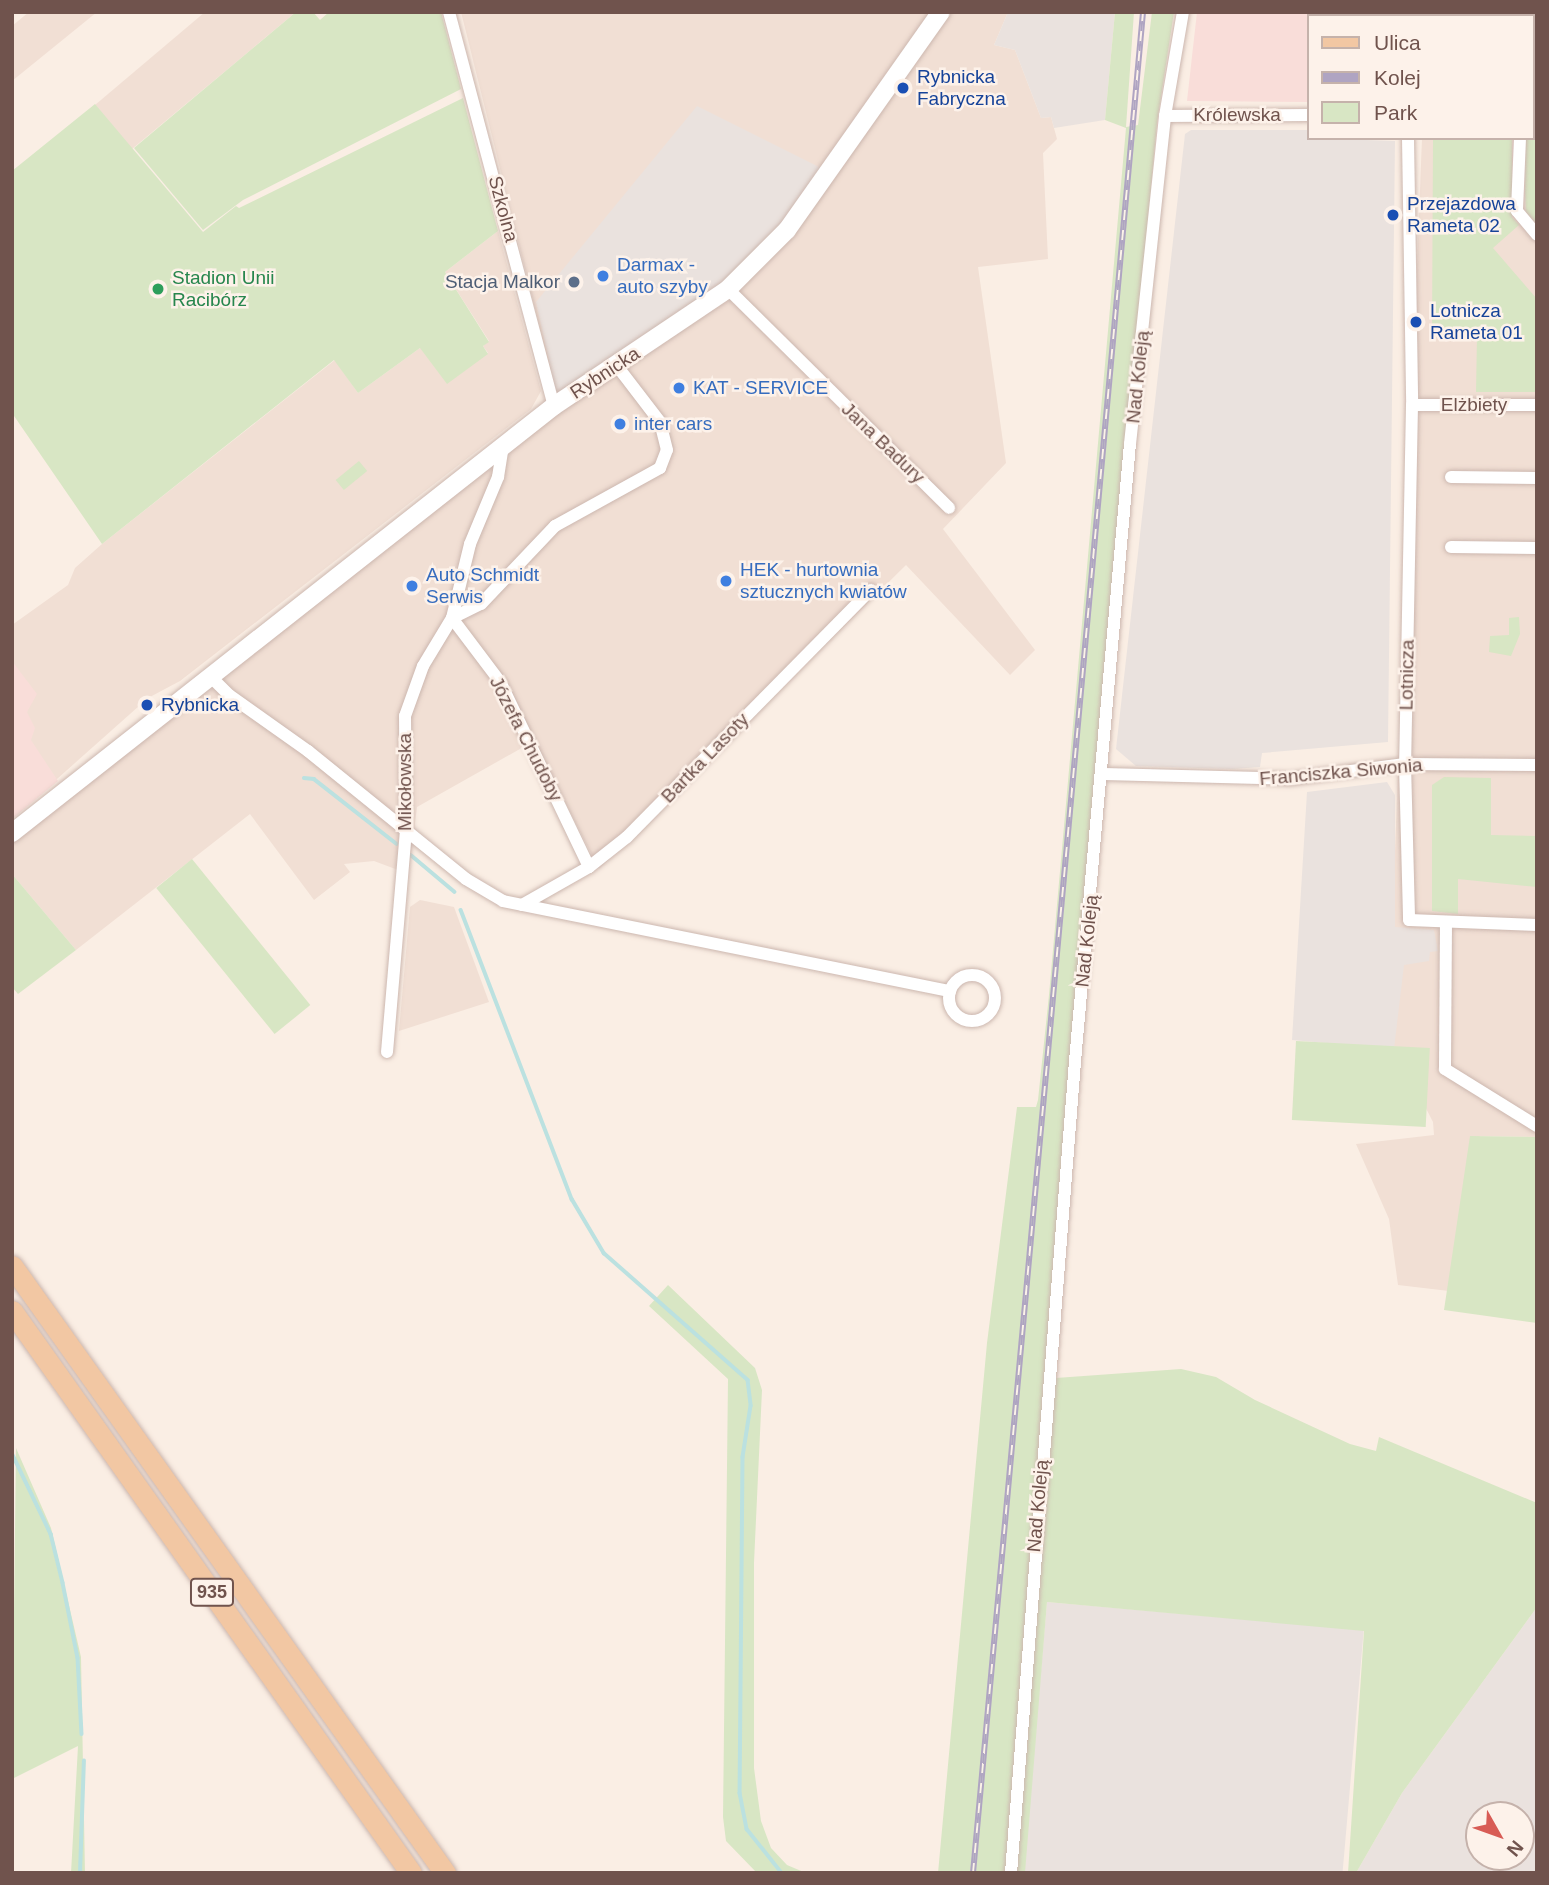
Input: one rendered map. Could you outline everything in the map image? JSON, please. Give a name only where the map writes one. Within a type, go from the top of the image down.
[{"type":"main road","name":"935","points":[[12,1266],[444,1873]]},
{"type":"main road","name":"935","points":[[12,1311],[411,1873]]},
{"type":"street","name":"Szkolna","points":[[449,12],[554,406]]},
{"type":"street","name":"Rybnicka","points":[[12,833],[209,675],[554,406],[728,289],[787,230],[941,12]]},
{"type":"street","name":"Nad Koleją","points":[[1011,1873],[1075,1061],[1104,774],[1130,444],[1165,116],[1183,12]]},
{"type":"street","name":"Królewska","points":[[1165,116],[1308,115]]},
{"type":"street","name":"Lotnicza","points":[[1408,140],[1412,405],[1405,765],[1409,920],[1446,922]]},
{"type":"street","points":[[1520,140],[1517,211],[1537,235]]},
{"type":"street","name":"Jana Badury","points":[[728,289],[949,508]]},
{"type":"street","points":[[452,618],[481,604],[555,526],[660,468],[667,450],[660,422],[617,366]]},
{"type":"street","name":"Elżbiety","points":[[1412,405],[1537,405]]},
{"type":"street","name":"Mikołowska","points":[[387,1052],[406,831],[405,716],[423,666],[452,618],[470,544],[498,477],[503,446]]},
{"type":"street","points":[[1451,477],[1537,478]]},
{"type":"street","points":[[1451,547],[1537,548]]},
{"type":"street","name":"Bartka Lasoty","points":[[522,905],[589,867],[627,837],[871,590]]},
{"type":"street","name":"Józefa Chudoby","points":[[452,618],[501,683],[589,867]]},
{"type":"street","points":[[209,675],[229,695],[293,739],[475,886],[522,905],[950,991]]},
{"type":"street","name":"Franciszka Siwonia","points":[[1104,774],[1289,779],[1405,765],[1537,765]]},
{"type":"street","points":[[1537,925],[1446,922],[1445,1069],[1537,1126]]},
{"type":"shaded area","points":[[29,12],[97,12],[12,81],[12,26]]},
{"type":"shaded area","points":[[205,12],[296,12],[132,149],[95,105]]},
{"type":"shaded area","points":[[461,12],[932,12],[781,228],[557,397]]},
{"type":"shaded area","points":[[949,12],[1008,12],[994,45],[1015,50],[1041,118],[1051,117],[1057,139],[1043,153],[1048,259],[978,267],[1006,463],[943,529],[1035,650],[1010,675],[906,565],[599,869],[534,741],[417,807],[409,870],[398,870],[374,861],[344,864],[350,872],[314,900],[250,814],[76,950],[12,874],[12,844],[515,444],[764,267],[793,234]]},
{"type":"shaded area","points":[[1008,12],[1115,12],[1105,120],[1054,128],[1051,117],[1041,118],[1015,50],[994,45]]},
{"type":"shaded area","points":[[1197,12],[1474,14],[1308,14],[1308,102],[1187,101]]},
{"type":"shaded area","points":[[1537,45],[1537,1137],[1480,1136],[1449,1291],[1398,1285],[1389,1219],[1356,1144],[1434,1135],[1433,1122],[1394,1046],[1392,930],[1422,140],[1535,140]]},
{"type":"shaded area","points":[[697,106],[823,169],[781,228],[725,287],[557,397],[536,302]]},
{"type":"shaded area","points":[[1191,130],[1308,130],[1308,140],[1395,141],[1388,742],[1262,753],[1260,767],[1232,769],[1136,766],[1116,749],[1185,134]]},
{"type":"shaded area","points":[[498,231],[541,391],[531,409],[180,681],[148,698],[12,819],[12,625],[68,585],[75,568],[102,544],[335,360],[358,393],[420,348],[488,353],[483,346],[489,341],[445,272]]},
{"type":"shaded area","points":[[12,661],[37,694],[27,712],[35,728],[31,740],[58,781],[12,819]]},
{"type":"shaded area","points":[[1387,782],[1395,795],[1395,927],[1434,930],[1438,951],[1430,952],[1429,961],[1404,965],[1394,1049],[1292,1040],[1307,792]]},
{"type":"shaded area","points":[[420,900],[454,907],[489,1002],[399,1031],[410,907]]},
{"type":"shaded area","points":[[1047,1602],[1364,1630],[1343,1873],[1023,1873]]},
{"type":"shaded area","points":[[1537,1607],[1537,1873],[1356,1873],[1402,1793]]},
{"type":"green space","points":[[296,12],[313,12],[320,20],[329,12],[441,12],[461,89],[243,200],[203,230],[134,148]]},
{"type":"green space","points":[[1115,12],[1134,12],[1126,127],[1138,125],[1152,12],[1174,12],[1157,123],[1096,781],[1056,1378],[1181,1369],[1216,1377],[1255,1400],[1350,1444],[1376,1451],[1379,1437],[1537,1503],[1537,1607],[1402,1793],[1356,1873],[1348,1873],[1364,1631],[1047,1602],[1025,1873],[938,1873],[987,1343],[1017,1107],[1036,1107],[1038,1100],[1049,995],[1126,128],[1105,120]]},
{"type":"green space","points":[[1537,45],[1537,108],[1535,108]]},
{"type":"green space","name":"Stadion Unii Racibórz","points":[[463,98],[498,231],[445,272],[489,342],[483,346],[488,354],[447,384],[420,348],[358,393],[334,360],[102,544],[12,413],[12,171],[95,104],[203,232],[236,206],[239,208]]},
{"type":"green space","points":[[1537,129],[1537,224],[1526,212],[1526,140],[1535,140]]},
{"type":"green space","points":[[1433,140],[1512,140],[1512,217],[1519,225],[1493,248],[1537,299],[1537,392],[1476,392],[1477,335],[1432,336]]},
{"type":"green space","points":[[359,461],[367,471],[344,490],[336,480]]},
{"type":"green space","points":[[1519,617],[1520,634],[1511,656],[1489,652],[1490,636],[1509,635],[1509,618]]},
{"type":"green space","points":[[1444,777],[1491,778],[1491,835],[1537,836],[1537,887],[1458,879],[1458,914],[1432,911],[1432,785]]},
{"type":"green space","points":[[192,859],[310,1005],[275,1034],[156,888]]},
{"type":"green space","points":[[12,874],[76,950],[18,994],[12,987]]},
{"type":"green space","points":[[1296,1041],[1430,1048],[1426,1127],[1292,1120]]},
{"type":"green space","points":[[1470,1136],[1537,1137],[1537,1323],[1444,1310]]},
{"type":"green space","points":[[668,1285],[755,1368],[762,1390],[754,1563],[754,1768],[761,1821],[771,1848],[787,1865],[806,1873],[757,1873],[726,1841],[723,1817],[728,1379],[649,1306]]},
{"type":"green space","points":[[16,1448],[51,1528],[81,1657],[85,1873],[71,1873],[78,1746],[12,1779]]},
{"type":"waterway","points":[[304,778],[314,779],[397,844]]},
{"type":"waterway","points":[[411,855],[455,892]]},
{"type":"waterway","points":[[461,910],[572,1199],[604,1253],[748,1380],[751,1406],[743,1457],[740,1793],[747,1829],[782,1873]]},
{"type":"waterway","points":[[12,1453],[51,1534],[78,1658],[82,1734]]},
{"type":"waterway","points":[[80,1873],[84,1761]]},
{"type":"railway","points":[[973,1873],[1143,12]]},
{"type":"place","name":"Rybnicka Fabryczna","points":[[903,88]]},
{"type":"place","name":"Przejazdowa Rameta 02","points":[[1393,215]]},
{"type":"place","name":"Darmax - auto szyby","points":[[603,276]]},
{"type":"place","name":"Stacja Malkor","points":[[574,282]]},
{"type":"place","name":"Stadion Unii Racibórz","points":[[158,289]]},
{"type":"place","name":"Lotnicza Rameta 01","points":[[1416,322]]},
{"type":"place","name":"KAT - SERVICE","points":[[679,388]]},
{"type":"place","name":"inter cars","points":[[620,424]]},
{"type":"place","name":"HEK - hurtownia sztucznych kwiatów","points":[[726,581]]},
{"type":"place","name":"Auto Schmidt Serwis","points":[[412,586]]},
{"type":"place","name":"Rybnicka","points":[[147,705]]}]
